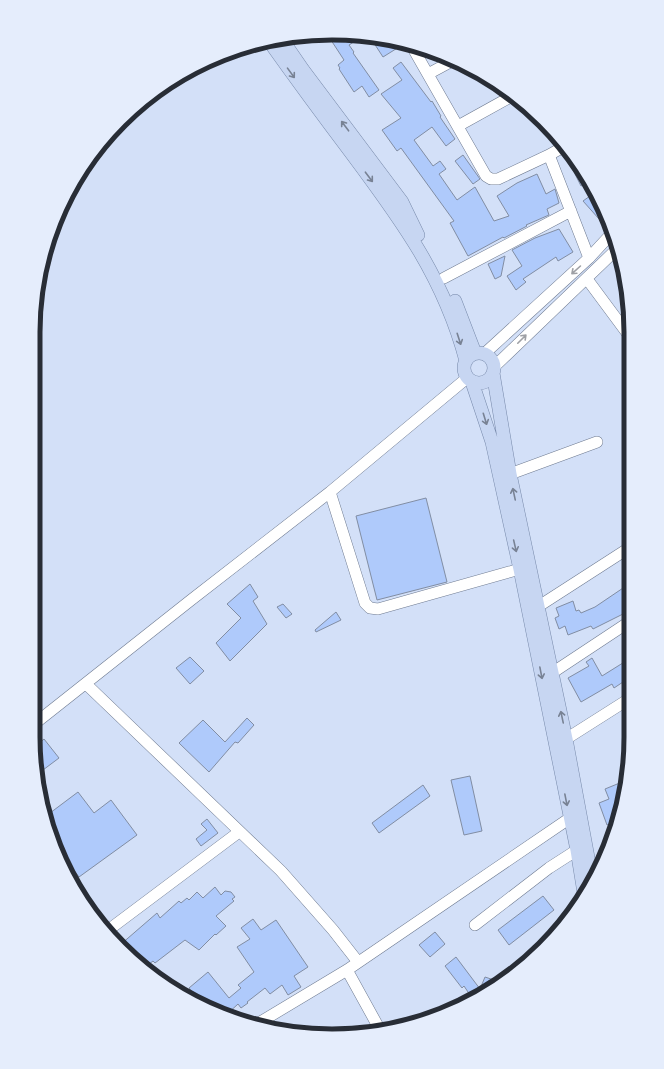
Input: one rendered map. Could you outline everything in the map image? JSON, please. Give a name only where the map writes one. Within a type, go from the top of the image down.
[{"type":"main road","points":[[285,44],[402,202],[417,232],[444,278],[459,311],[475,356]]},
{"type":"main road","points":[[273,46],[414,240],[432,273],[450,312],[461,342],[475,356],[489,357],[492,361],[510,474],[566,739],[591,872]]},
{"type":"main road","points":[[475,356],[464,366],[464,373],[470,380],[478,396],[492,442],[520,569],[577,850],[583,886]]},
{"type":"main road","points":[[470,380],[482,383],[487,381],[494,370]]},
{"type":"street","points":[[415,52],[486,176],[498,180],[560,149]]},
{"type":"street","points":[[428,74],[447,64]]},
{"type":"street","points":[[458,126],[508,98]]},
{"type":"street","points":[[549,155],[589,258]]},
{"type":"street","points":[[444,278],[571,211]]},
{"type":"street","points":[[475,356],[589,258],[609,237]]},
{"type":"street","points":[[494,370],[532,330],[613,253]]},
{"type":"street","points":[[587,279],[624,329]]},
{"type":"street","points":[[40,719],[330,492],[470,380]]},
{"type":"street","points":[[510,474],[597,442]]},
{"type":"street","points":[[330,492],[365,603],[370,608],[378,609],[520,569]]},
{"type":"street","points":[[539,606],[624,551]]},
{"type":"street","points":[[552,673],[624,625]]},
{"type":"street","points":[[86,684],[293,884],[333,930],[358,962]]},
{"type":"street","points":[[566,739],[624,702]]},
{"type":"street","points":[[263,1020],[347,970],[570,818]]},
{"type":"street","points":[[111,928],[240,832]]},
{"type":"street","points":[[475,924],[549,868],[577,850]]},
{"type":"street","points":[[347,970],[378,1025]]},
{"type":"building","points":[[331,40],[355,41],[349,45],[379,90],[369,97],[362,86],[354,92],[339,69],[340,68],[338,65],[344,60]]},
{"type":"building","points":[[374,43],[398,48],[383,57]]},
{"type":"building","points":[[401,62],[431,102],[432,101],[441,116],[440,117],[455,139],[446,146],[432,127],[414,140],[433,166],[440,161],[446,169],[439,174],[457,200],[475,187],[494,221],[509,216],[497,196],[517,183],[537,174],[546,194],[555,189],[559,203],[547,209],[549,215],[526,225],[527,226],[468,256],[450,223],[454,221],[401,148],[397,151],[382,130],[401,118],[381,94],[402,80],[393,68]]},
{"type":"building","points":[[463,155],[480,179],[473,184],[455,161]]},
{"type":"building","points":[[570,164],[575,170],[584,184],[581,186]]},
{"type":"building","points":[[590,196],[601,217],[599,219],[583,201]]},
{"type":"building","points":[[559,229],[573,252],[558,261],[556,257],[523,279],[526,282],[516,290],[507,276],[522,266],[512,250],[535,238]]},
{"type":"building","points":[[505,256],[501,276],[495,279],[488,264]]},
{"type":"building","points":[[426,498],[447,582],[377,600],[356,516]]},
{"type":"building","points":[[250,584],[258,597],[253,601],[267,624],[230,661],[216,643],[241,618],[227,604]]},
{"type":"building","points":[[624,587],[624,614],[593,629],[591,626],[568,635],[565,626],[559,629],[555,618],[559,616],[556,608],[573,601],[576,611],[579,610],[581,613],[595,607]]},
{"type":"building","points":[[283,604],[292,614],[286,618],[277,607]]},
{"type":"building","points":[[336,612],[341,620],[316,632],[315,630]]},
{"type":"building","points":[[190,657],[204,671],[190,684],[176,668]]},
{"type":"building","points":[[592,658],[602,676],[624,662],[624,681],[614,688],[612,684],[581,702],[568,678],[589,666],[586,662]]},
{"type":"building","points":[[247,718],[254,725],[238,743],[235,742],[209,772],[179,743],[203,720],[225,742]]},
{"type":"building","points":[[44,739],[59,758],[42,771],[41,756],[40,742]]},
{"type":"building","points":[[470,776],[482,831],[464,835],[451,780]]},
{"type":"building","points":[[620,783],[611,823],[607,825],[599,803],[609,799],[605,789]]},
{"type":"building","points":[[423,785],[430,796],[379,833],[372,823]]},
{"type":"building","points":[[78,792],[94,813],[111,800],[137,835],[79,877],[68,863],[62,849],[50,813]]},
{"type":"building","points":[[207,819],[218,833],[201,846],[196,839],[207,830],[201,824]]},
{"type":"building","points":[[215,887],[221,895],[225,891],[231,892],[235,897],[232,899],[234,901],[216,916],[226,926],[216,935],[215,934],[199,950],[185,940],[155,963],[153,961],[148,965],[124,941],[157,913],[160,918],[179,901],[181,903],[187,898],[189,900],[197,892],[203,898]]},
{"type":"building","points":[[543,896],[554,910],[509,945],[498,930]]},
{"type":"building","points":[[253,919],[261,930],[276,920],[308,967],[294,976],[301,987],[288,995],[282,985],[270,994],[265,988],[241,1008],[238,1004],[230,1011],[194,994],[189,988],[208,972],[229,998],[241,988],[238,985],[254,972],[237,947],[250,939],[241,928]]},
{"type":"building","points":[[435,932],[445,944],[430,957],[419,945]]},
{"type":"building","points":[[456,957],[480,989],[470,994],[464,986],[462,988],[445,966]]},
{"type":"building","points":[[485,977],[494,980],[480,989]]}]
